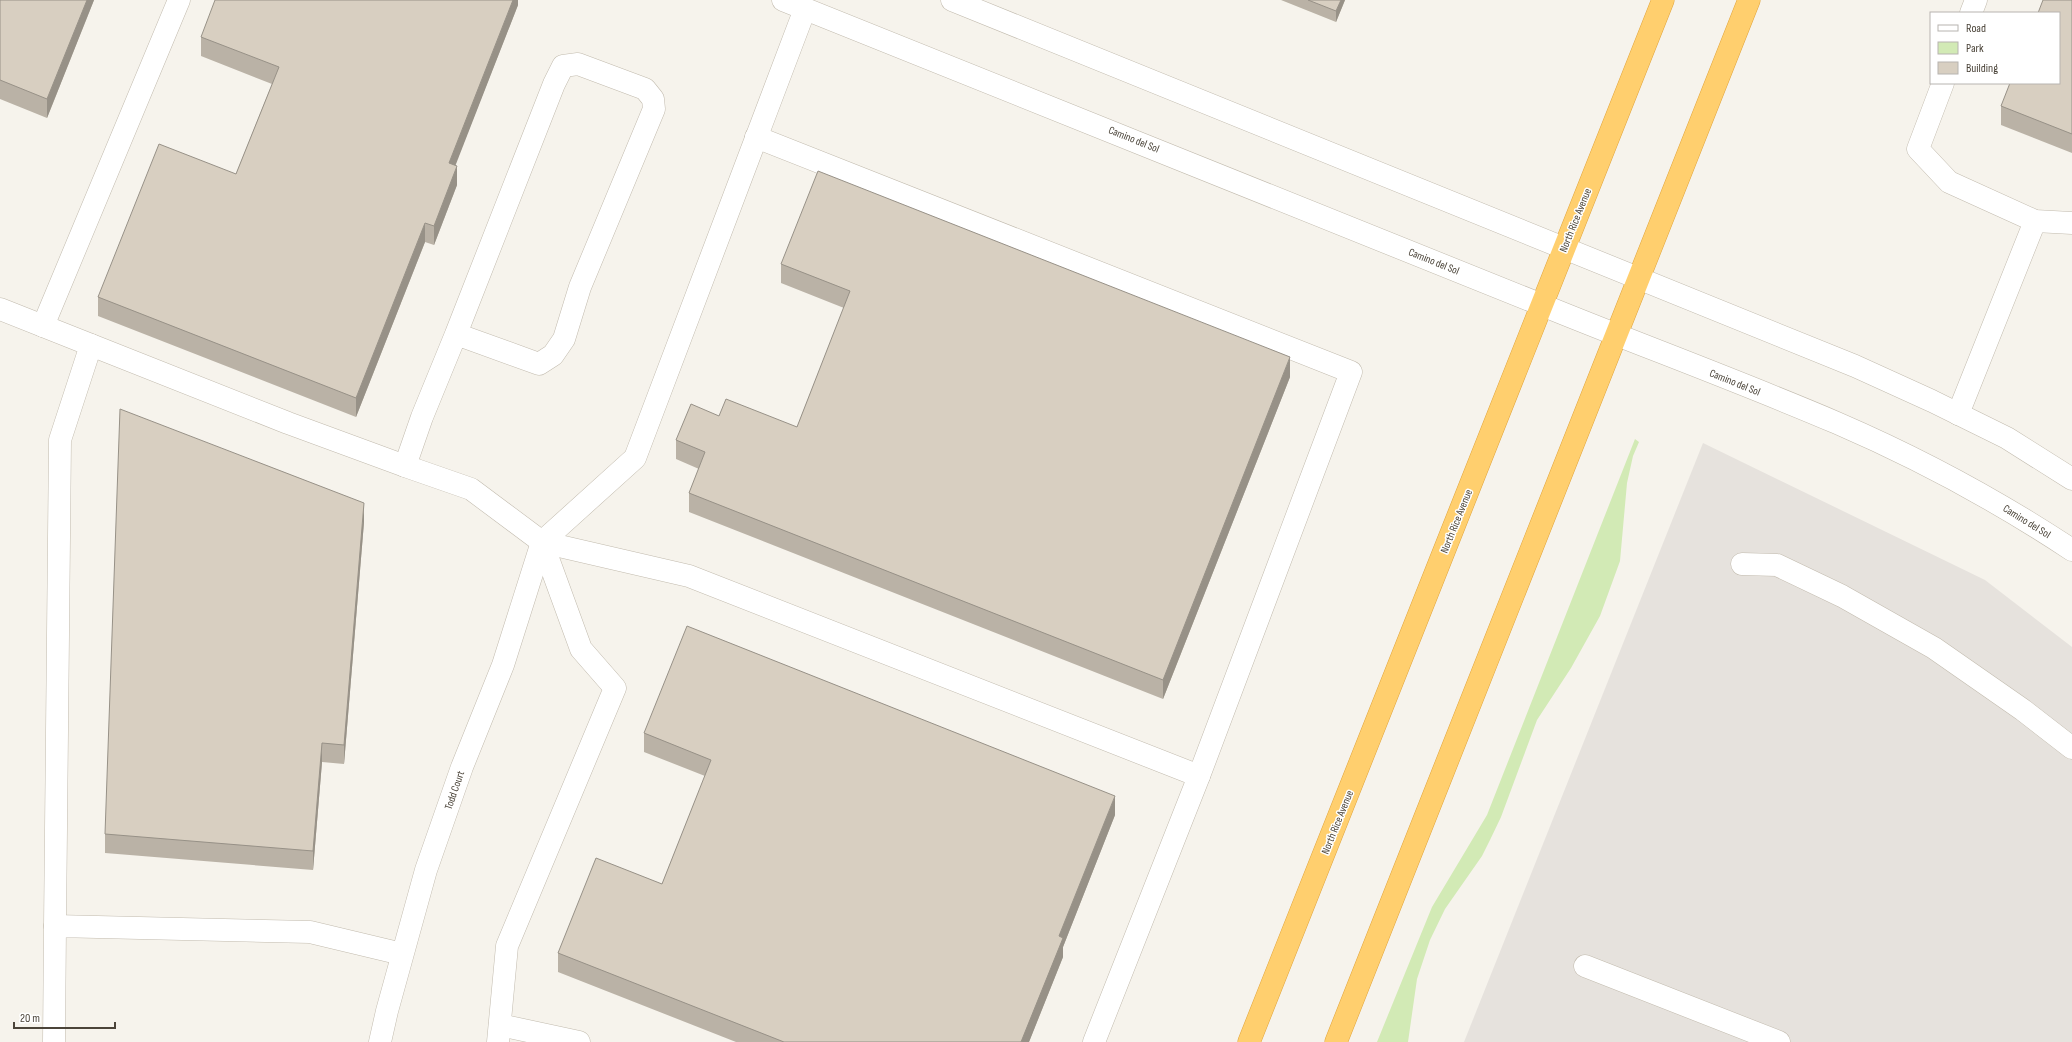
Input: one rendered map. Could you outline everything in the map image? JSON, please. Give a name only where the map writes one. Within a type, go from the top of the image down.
[{"type":"highway","name":"North Rice Avenue","points":[[1250,1042],[1542,306],[1563,249],[1663,0]]},
{"type":"highway","points":[[1336,1042],[1749,0]]},
{"type":"street","points":[[43,326],[179,0]]},
{"type":"street","name":"Camino del Sol","points":[[783,0],[1117,132],[1542,306],[1836,422],[2000,504],[2072,550]]},
{"type":"street","points":[[952,0],[1563,249],[1855,366],[2007,438],[2072,479]]},
{"type":"street","points":[[1970,12],[1976,0]]},
{"type":"street","points":[[542,542],[635,458],[805,9]]},
{"type":"street","points":[[405,466],[422,417],[554,84],[563,66],[578,64],[645,89],[653,98],[654,109],[580,287],[564,339],[553,355],[539,364],[456,334]]},
{"type":"street","points":[[1943,84],[1918,148],[1949,182],[2035,221],[2072,223]]},
{"type":"street","points":[[756,137],[1352,372],[1199,776],[1094,1042]]},
{"type":"street","points":[[1958,414],[2035,221]]},
{"type":"street","points":[[0,309],[288,423],[471,489],[542,542],[689,576],[1199,776]]},
{"type":"street","points":[[54,1042],[60,440],[91,345]]},
{"type":"street","points":[[542,542],[581,649],[615,688],[506,946],[499,1033],[579,1042]]},
{"type":"street","name":"Todd Court","points":[[380,1042],[402,954],[426,870],[462,767],[503,665],[542,542]]},
{"type":"street","points":[[1742,564],[1777,565],[1842,596],[1934,648],[2023,710],[2072,748]]},
{"type":"street","points":[[54,926],[310,932],[402,954]]},
{"type":"street","points":[[1585,966],[1779,1042]]},
{"type":"shaded area","points":[[1703,443],[1985,580],[2072,647],[2072,1042],[1464,1042]]},
{"type":"green space","points":[[1635,439],[1639,442],[1633,456],[1627,483],[1620,561],[1600,616],[1571,668],[1537,720],[1501,817],[1490,840],[1482,856],[1445,909],[1430,940],[1417,979],[1408,1042],[1377,1042],[1432,907],[1487,815]]},
{"type":"building","points":[[0,0],[87,0],[47,99],[0,80]]},
{"type":"building","points":[[215,0],[513,0],[449,163],[457,166],[434,226],[425,223],[356,398],[98,297],[159,144],[236,174],[279,67],[201,37]]},
{"type":"building","points":[[1308,0],[1341,0],[1336,11]]},
{"type":"building","points":[[2043,0],[2072,0],[2072,134],[2001,106],[2010,84],[2060,84],[2060,12],[2038,12]]},
{"type":"building","points":[[818,171],[1290,357],[1163,680],[689,493],[705,452],[676,440],[691,404],[719,416],[726,399],[797,427],[850,291],[781,264]]},
{"type":"building","points":[[120,409],[364,503],[344,745],[322,743],[313,851],[105,834]]},
{"type":"building","points":[[687,626],[1115,796],[1059,936],[1063,938],[1021,1042],[784,1042],[558,953],[596,858],[662,884],[711,760],[644,733]]}]
